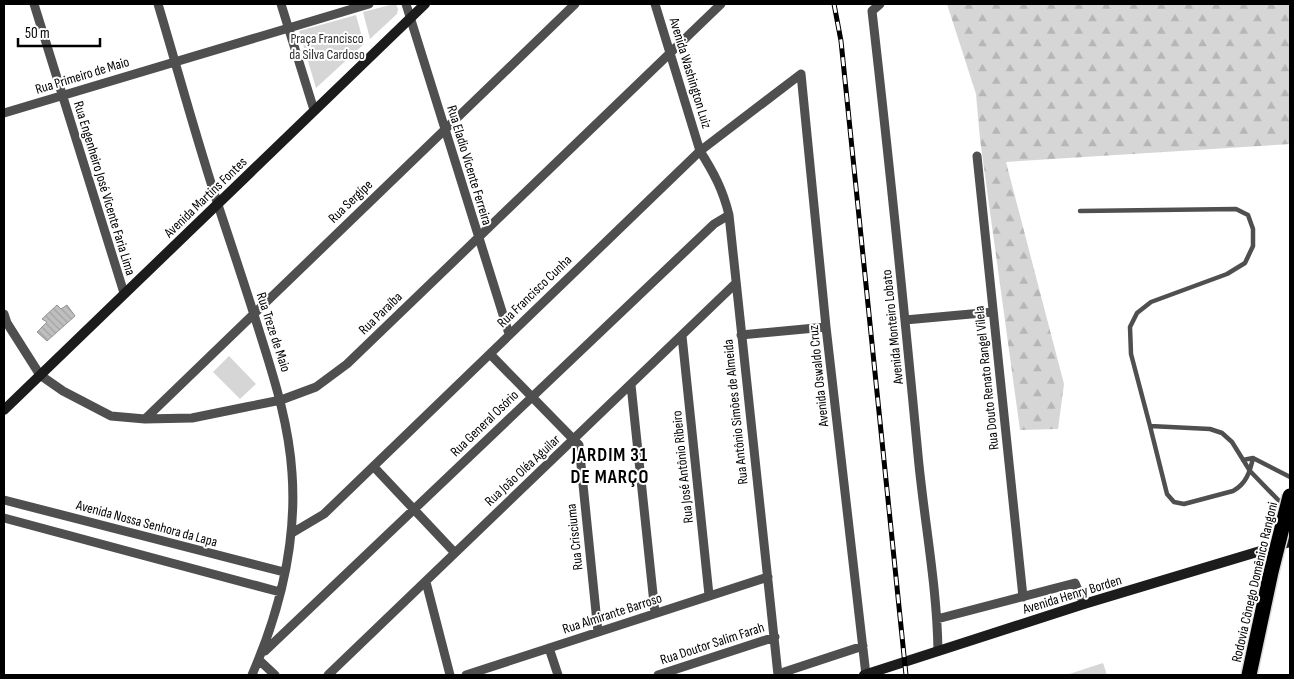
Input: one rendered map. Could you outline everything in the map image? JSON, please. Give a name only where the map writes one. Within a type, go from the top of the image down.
[{"type":"highway","name":"Rodovia Cônego Domênico Rangoni","points":[[1249,675],[1271,572],[1290,496]]},
{"type":"street","name":"Rua Engenheiro José Vicente Faria Lima","points":[[34,4],[124,293]]},
{"type":"street","name":"Rua Treze de Maio","points":[[158,4],[218,204],[281,400],[292,472],[292,533],[269,634],[252,675]]},
{"type":"street","points":[[281,4],[314,110]]},
{"type":"street","name":"Rua Primeiro de Maio","points":[[4,114],[369,4]]},
{"type":"street","name":"Rua Eladio Vicente Ferreira","points":[[406,4],[509,334]]},
{"type":"street","name":"Avenida Martins Fontes","points":[[4,410],[425,4]]},
{"type":"street","name":"Rua Sergípe","points":[[145,419],[575,4]]},
{"type":"street","name":"Avenida Washington Luiz","points":[[655,4],[700,151]]},
{"type":"street","name":"Rua Paraíba","points":[[4,314],[7,324],[40,375],[63,391],[111,416],[145,419],[192,418],[281,400],[316,387],[347,364],[721,4]]},
{"type":"street","name":"Avenida Monteiro Lobato","points":[[880,4],[872,11],[937,620],[938,651]]},
{"type":"street","name":"Rua Francisco Cunha","points":[[292,533],[324,514],[700,151],[801,74]]},
{"type":"street","name":"Avenida Oswaldo Cruz","points":[[801,74],[826,327],[865,675]]},
{"type":"street","name":"Rua Antônio Simões de Almeida","points":[[700,151],[724,193],[729,216],[778,675]]},
{"type":"street","name":"Rua Douto Renato Rangel Vilela","points":[[976,156],[1023,597]]},
{"type":"street","name":"Rua General Osório","points":[[260,657],[714,224],[729,216]]},
{"type":"street","name":"Rua João Oléa Aguilar","points":[[328,675],[736,284]]},
{"type":"street","points":[[905,320],[994,312]]},
{"type":"street","points":[[741,335],[826,327]]},
{"type":"street","name":"Rua José Antônio Ribeiro","points":[[682,336],[709,595]]},
{"type":"street","points":[[490,354],[574,440]]},
{"type":"street","points":[[631,385],[655,613]]},
{"type":"street","name":"Rua Crisciuma","points":[[574,440],[578,445],[598,632]]},
{"type":"street","points":[[374,467],[455,553]]},
{"type":"street","name":"Avenida Nossa Senhora da Lapa","points":[[4,500],[284,572]]},
{"type":"street","points":[[4,518],[280,592]]},
{"type":"street","name":"Avenida Henry Borden","points":[[865,675],[1084,604],[1290,542]]},
{"type":"street","name":"Rua Almirante Barroso","points":[[466,675],[768,577]]},
{"type":"street","points":[[426,582],[450,675]]},
{"type":"street","points":[[937,620],[1075,583],[1084,604]]},
{"type":"street","name":"Rua Doutor Salim Farah","points":[[658,675],[775,637]]},
{"type":"street","points":[[778,675],[863,646]]},
{"type":"street","points":[[549,648],[558,675]]},
{"type":"street","points":[[260,657],[275,675]]},
{"type":"lane","points":[[1080,211],[1236,209],[1248,215],[1254,229],[1253,246],[1245,263],[1227,274],[1151,302],[1137,313],[1130,328],[1131,354],[1168,494],[1174,502],[1184,504],[1233,491],[1245,482],[1253,458]]},
{"type":"lane","points":[[1150,426],[1210,429],[1222,433],[1232,442],[1250,471],[1278,499],[1290,515]]},
{"type":"lane","points":[[1243,460],[1253,458],[1290,477]]},
{"type":"green space","name":"Praça Francisco da Silva Cardoso","points":[[396,4],[398,9],[397,14],[370,39],[363,12]]},
{"type":"green space","points":[[947,4],[1290,4],[1290,144],[1006,162],[1064,384],[1058,429],[1020,430],[980,139],[976,94]]},
{"type":"green space","name":"Praça Francisco da Silva Cardoso","points":[[356,15],[364,44],[316,88],[299,31]]},
{"type":"green space","points":[[229,356],[256,384],[240,399],[213,372]]},
{"type":"green space","points":[[1103,663],[1107,675],[1066,675]]},
{"type":"building","points":[[57,305],[61,309],[67,305],[75,316],[47,341],[37,332],[47,322],[42,319]]},
{"type":"railway","points":[[834,4],[841,41],[906,675]]},
{"type":"district","name":"JARDIM 31 DE MARÇO","points":[[610,465]]}]
